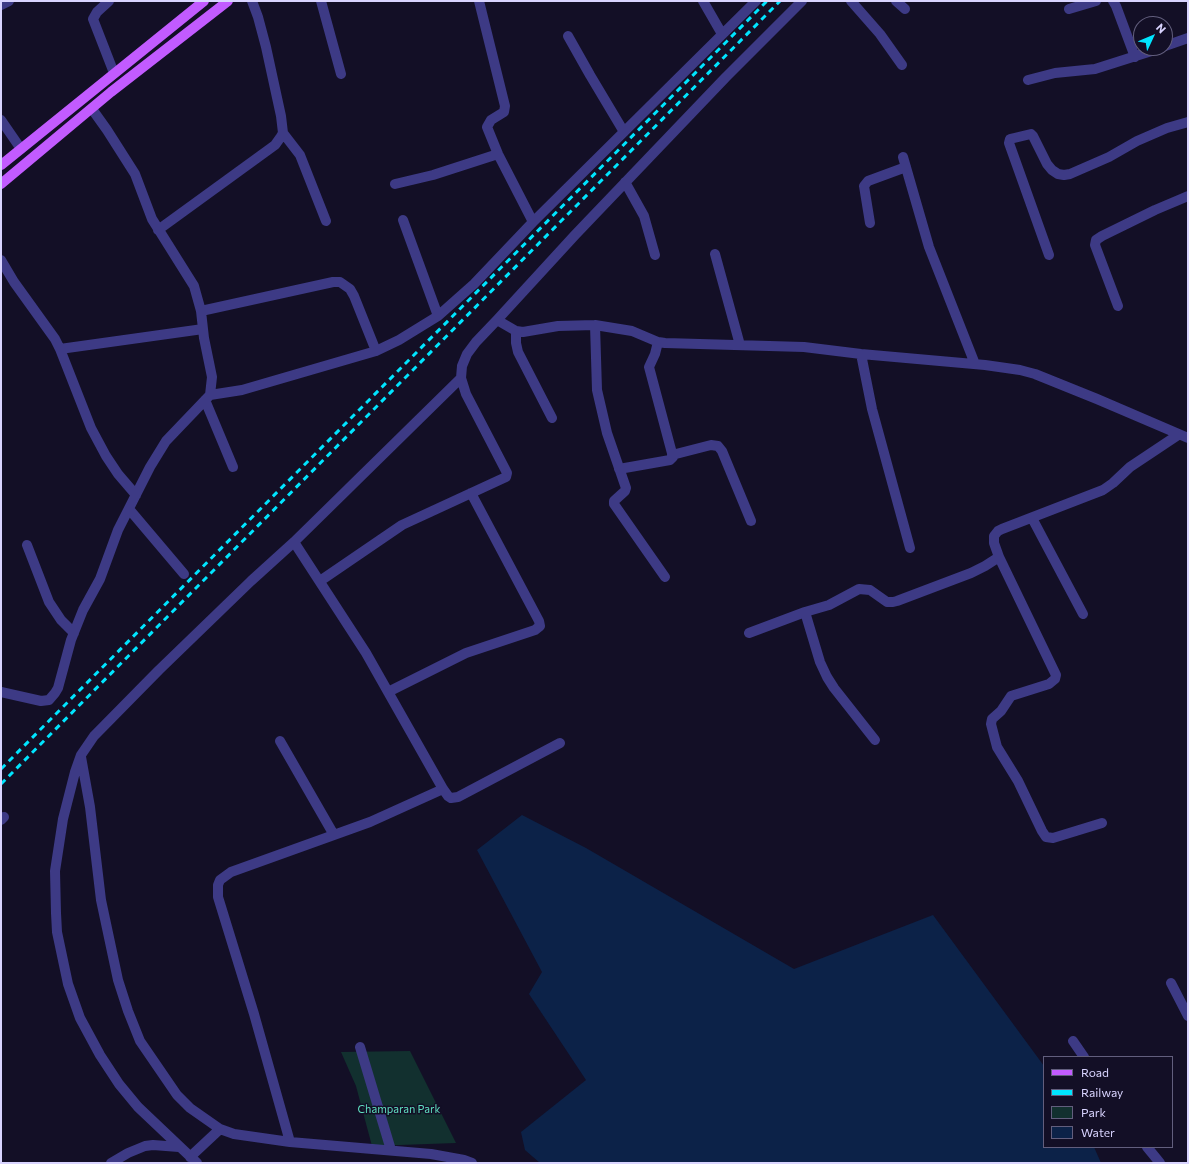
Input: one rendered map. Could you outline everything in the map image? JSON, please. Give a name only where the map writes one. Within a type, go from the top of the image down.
[{"type":"main road","points":[[1,165],[204,1]]},
{"type":"main road","points":[[1,184],[111,92],[228,1]]},
{"type":"street","points":[[1,4],[8,1]]},
{"type":"street","points":[[108,1],[97,12],[93,19],[114,73]]},
{"type":"street","points":[[252,1],[266,47],[281,116],[283,133],[300,155],[326,221]]},
{"type":"street","points":[[321,1],[340,74]]},
{"type":"street","points":[[479,1],[505,106],[504,112],[491,120],[486,126],[498,154],[533,222]]},
{"type":"street","points":[[703,1],[722,34]]},
{"type":"street","points":[[1,692],[33,700],[45,701],[49,700],[55,694],[74,633],[100,579],[118,530],[150,467],[166,441],[208,397],[242,390],[376,351],[399,340],[438,316],[474,284],[533,222],[756,1]]},
{"type":"street","points":[[320,581],[402,525],[507,476],[507,473],[466,394],[461,378],[462,366],[467,354],[476,342],[625,182],[802,1]]},
{"type":"street","points":[[851,1],[880,34],[902,65]]},
{"type":"street","points":[[896,1],[905,9]]},
{"type":"street","points":[[1069,9],[1096,1]]},
{"type":"street","points":[[1113,1],[1135,57]]},
{"type":"street","points":[[568,36],[624,132]]},
{"type":"street","points":[[1173,43],[1188,38]]},
{"type":"street","points":[[1028,80],[1055,73],[1095,70],[1138,56]]},
{"type":"street","points":[[92,109],[135,174],[152,219],[194,286],[201,311],[212,377],[208,397],[233,467]]},
{"type":"street","points":[[1,120],[21,148]]},
{"type":"street","points":[[1049,255],[1009,143],[1010,139],[1026,134],[1032,134],[1047,164],[1052,170],[1058,174],[1070,174],[1109,157],[1137,141],[1188,122]]},
{"type":"street","points":[[158,230],[275,145],[283,133]]},
{"type":"street","points":[[396,184],[433,175],[498,154]]},
{"type":"street","points":[[870,223],[863,188],[865,184],[905,162],[929,247],[975,364]]},
{"type":"street","points":[[625,182],[644,216],[655,255]]},
{"type":"street","points":[[1118,306],[1095,245],[1096,240],[1155,210],[1188,196]]},
{"type":"street","points":[[403,220],[438,316]]},
{"type":"street","points":[[715,254],[740,345]]},
{"type":"street","points":[[1,260],[14,282],[49,330],[60,349],[91,428],[106,456],[118,474],[136,495]]},
{"type":"street","points":[[201,311],[333,282],[340,282],[350,289],[354,296],[376,351]]},
{"type":"street","points":[[498,320],[516,331],[523,332],[558,326],[595,325],[632,331],[658,342],[676,344],[804,347],[861,354],[975,364],[1020,370],[1035,374],[1188,438]]},
{"type":"street","points":[[595,325],[598,390],[607,433],[626,490],[615,500],[614,504],[664,577]]},
{"type":"street","points":[[60,349],[203,329]]},
{"type":"street","points":[[516,331],[518,352],[552,418]]},
{"type":"street","points":[[619,469],[670,460],[672,458],[650,366],[658,342]]},
{"type":"street","points":[[861,354],[872,409],[910,548]]},
{"type":"street","points":[[220,1129],[194,1160],[138,1107],[118,1084],[80,1018],[68,984],[57,932],[55,871],[63,819],[75,772],[81,755],[94,736],[159,670],[251,581],[294,542],[461,378]]},
{"type":"street","points":[[1102,823],[1053,838],[1046,837],[1018,781],[997,748],[991,724],[992,719],[1002,710],[1013,695],[1049,684],[1055,680],[1056,675],[999,557],[994,543],[994,536],[1002,529],[1103,490],[1113,483],[1130,466],[1178,435]]},
{"type":"street","points":[[672,455],[711,446],[718,446],[722,451],[751,521]]},
{"type":"street","points":[[388,692],[466,653],[535,630],[540,626],[539,621],[471,493]]},
{"type":"street","points":[[129,509],[184,574]]},
{"type":"street","points":[[1032,518],[1083,614]]},
{"type":"street","points":[[294,542],[353,632],[443,789],[451,798],[458,797],[560,743]]},
{"type":"street","points":[[27,545],[49,602],[54,611],[74,633]]},
{"type":"street","points":[[750,633],[805,612],[829,605],[859,589],[870,590],[887,602],[893,602],[971,573],[999,557]]},
{"type":"street","points":[[805,612],[820,662],[827,677],[875,740]]},
{"type":"street","points":[[280,741],[334,835]]},
{"type":"street","points":[[81,755],[90,807],[101,900],[118,980],[128,1012],[140,1041],[177,1095],[190,1108],[220,1129],[234,1134],[290,1142],[431,1154],[465,1162]]},
{"type":"street","points":[[290,1142],[254,1014],[218,897],[218,885],[220,880],[231,872],[370,822],[443,789]]},
{"type":"street","points":[[1171,983],[1188,1016]]},
{"type":"street","points":[[1073,1041],[1083,1056]]},
{"type":"street","points":[[360,1047],[391,1150]]},
{"type":"street","points":[[111,1163],[128,1153],[145,1146],[153,1145],[179,1147]]},
{"type":"street","points":[[1149,1148],[1160,1163]]},
{"type":"green space","name":"Champaran Park","points":[[410,1051],[456,1143],[372,1146],[356,1086],[341,1052]]},
{"type":"water","points":[[522,815],[586,848],[794,969],[933,915],[1043,1065],[1043,1148],[1094,1148],[1101,1163],[540,1163],[525,1150],[521,1132],[586,1080],[529,994],[542,972],[477,850]]},
{"type":"railway","points":[[1,769],[767,1]]},
{"type":"railway","points":[[1,784],[780,1]]}]
